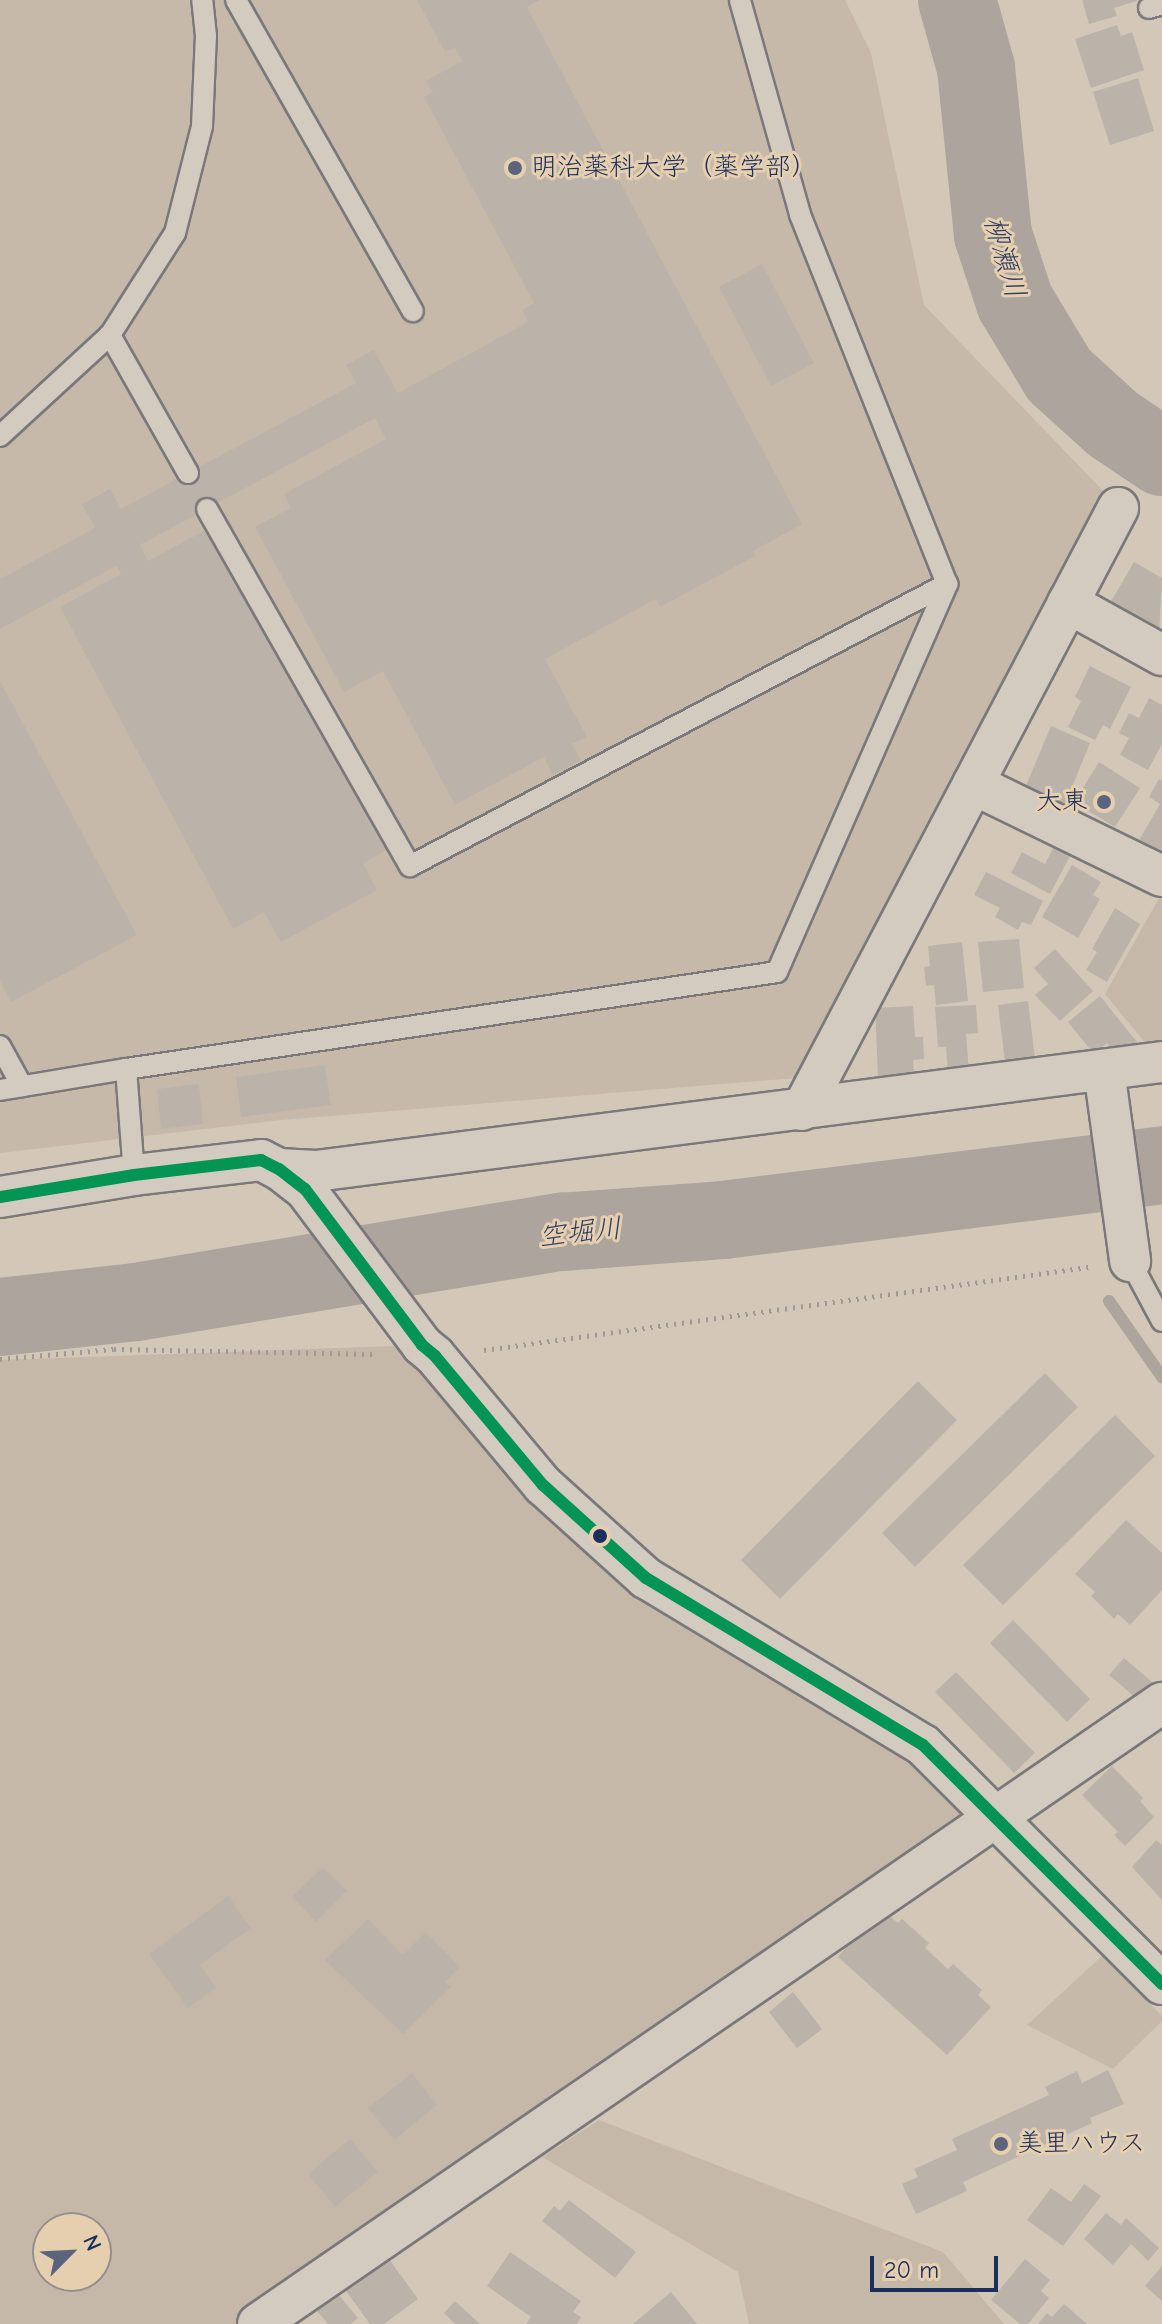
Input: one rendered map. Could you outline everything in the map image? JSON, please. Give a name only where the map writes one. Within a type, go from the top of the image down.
[{"type":"street","points":[[802,1110],[1118,508]]},
{"type":"street","points":[[1068,603],[1162,655]]},
{"type":"street","points":[[973,784],[1162,876]]},
{"type":"street","points":[[292,1179],[316,1171],[1105,1074],[1162,1062]]},
{"type":"street","points":[[1105,1074],[1130,1261]]},
{"type":"street","points":[[0,1197],[134,1175],[261,1160],[292,1179],[428,1350],[543,1485],[646,1578],[923,1745],[1162,1984]]},
{"type":"street","points":[[258,2324],[1162,1703]]},
{"type":"lane","points":[[0,436],[110,335],[175,233],[202,126],[206,36],[202,0]]},
{"type":"lane","points":[[236,0],[413,311]]},
{"type":"lane","points":[[0,1090],[777,972],[947,584],[800,214],[740,0]]},
{"type":"lane","points":[[110,335],[188,473]]},
{"type":"lane","points":[[207,509],[410,866],[947,584]]},
{"type":"lane","points":[[0,1046],[22,1086]]},
{"type":"lane","points":[[126,1069],[134,1175]]},
{"type":"lane","points":[[1130,1261],[1162,1321]]},
{"type":"path","points":[[0,1359],[114,1349],[428,1350],[1130,1261]]},
{"type":"shaded area","points":[[0,0],[845,0],[871,53],[924,305],[1108,496],[796,1078],[282,1120],[0,1153]]},
{"type":"shaded area","points":[[1162,893],[1162,1050],[1152,1051],[1105,994]]},
{"type":"shaded area","points":[[422,1345],[543,1485],[995,1818],[258,2324],[0,2324],[0,1360]]},
{"type":"shaded area","points":[[1103,1955],[1162,2016],[1162,2021],[1113,2069],[1027,2025]]},
{"type":"shaded area","points":[[599,2120],[943,2252],[1004,2324],[749,2324],[738,2272],[542,2157]]},
{"type":"building","points":[[417,0],[540,0],[527,7],[802,524],[753,551],[755,556],[660,607],[656,599],[545,659],[587,737],[572,744],[581,760],[553,775],[544,757],[455,805],[383,671],[344,692],[255,527],[290,508],[284,494],[386,439],[375,418],[140,545],[148,561],[213,526],[387,850],[363,863],[377,890],[281,942],[264,912],[233,929],[60,607],[121,574],[116,566],[0,629],[0,579],[95,528],[82,504],[110,489],[121,509],[356,383],[346,365],[374,350],[398,393],[528,322],[522,310],[534,303],[424,97],[433,92],[426,81],[462,61],[455,48],[445,52]]},
{"type":"building","points":[[1082,0],[1137,1],[1114,8],[1117,16],[1089,24]]},
{"type":"building","points":[[1117,25],[1121,36],[1132,32],[1144,70],[1091,88],[1075,39]]},
{"type":"building","points":[[1138,78],[1154,131],[1110,145],[1093,92]]},
{"type":"building","points":[[762,264],[814,363],[771,386],[719,287]]},
{"type":"building","points":[[1134,562],[1162,578],[1159,634],[1109,605]]},
{"type":"building","points":[[1090,666],[1131,687],[1110,729],[1103,725],[1095,740],[1068,727],[1081,701],[1075,697]]},
{"type":"building","points":[[0,681],[137,935],[11,1002],[0,981]]},
{"type":"building","points":[[1149,698],[1162,705],[1162,744],[1148,770],[1120,755],[1129,738],[1119,733],[1129,713],[1139,718]]},
{"type":"building","points":[[1051,726],[1090,743],[1065,804],[1025,788]]},
{"type":"building","points":[[1099,762],[1140,788],[1115,827],[1074,802]]},
{"type":"building","points":[[1159,779],[1162,780],[1162,855],[1138,842],[1160,804],[1149,797]]},
{"type":"building","points":[[1055,844],[1072,852],[1050,894],[1011,873],[1022,852],[1045,864]]},
{"type":"building","points":[[1072,865],[1101,882],[1093,895],[1100,899],[1078,938],[1042,917]]},
{"type":"building","points":[[986,872],[1043,901],[1031,925],[1022,922],[1018,930],[995,917],[1000,908],[974,895]]},
{"type":"building","points":[[1115,908],[1140,924],[1107,982],[1086,970],[1097,952],[1092,949]]},
{"type":"building","points":[[1019,939],[1024,988],[983,992],[978,942]]},
{"type":"building","points":[[962,942],[968,1001],[936,1005],[934,985],[926,986],[924,967],[930,966],[928,946]]},
{"type":"building","points":[[1055,949],[1093,991],[1060,1021],[1035,995],[1048,984],[1034,968]]},
{"type":"building","points":[[1100,996],[1141,1047],[1123,1062],[1107,1043],[1094,1054],[1068,1022]]},
{"type":"building","points":[[1028,1001],[1035,1058],[1005,1062],[998,1005]]},
{"type":"building","points":[[976,1005],[978,1033],[966,1034],[969,1072],[948,1074],[946,1047],[938,1047],[935,1007]]},
{"type":"building","points":[[913,1006],[915,1037],[923,1037],[924,1059],[913,1060],[914,1074],[878,1076],[875,1008]]},
{"type":"building","points":[[325,1065],[331,1105],[241,1117],[236,1077]]},
{"type":"building","points":[[199,1084],[203,1124],[161,1129],[157,1089]]},
{"type":"building","points":[[1045,1373],[1078,1407],[915,1567],[882,1533]]},
{"type":"building","points":[[918,1381],[957,1420],[780,1599],[741,1560]]},
{"type":"building","points":[[1115,1415],[1155,1456],[1003,1605],[963,1565]]},
{"type":"building","points":[[1126,1520],[1162,1553],[1162,1590],[1130,1625],[1118,1614],[1114,1619],[1091,1596],[1095,1592],[1075,1574]]},
{"type":"building","points":[[1013,1620],[1090,1699],[1067,1722],[990,1643]]},
{"type":"building","points":[[1124,1658],[1158,1687],[1143,1704],[1109,1675]]},
{"type":"building","points":[[956,1672],[1035,1753],[1014,1773],[935,1692]]},
{"type":"building","points":[[1112,1766],[1143,1798],[1140,1801],[1154,1817],[1125,1846],[1114,1835],[1118,1832],[1082,1795]]},
{"type":"building","points":[[1156,1840],[1162,1845],[1162,1900],[1132,1867]]},
{"type":"building","points":[[323,1867],[347,1891],[316,1922],[292,1897]]},
{"type":"building","points":[[228,1896],[251,1928],[200,1965],[216,1988],[188,2008],[149,1954]]},
{"type":"building","points":[[881,1908],[898,1923],[902,1919],[929,1943],[925,1948],[948,1969],[953,1964],[982,1990],[978,1995],[991,2007],[947,2055],[838,1957]]},
{"type":"building","points":[[368,1919],[403,1955],[426,1932],[460,1967],[445,1982],[451,1987],[403,2034],[325,1960]]},
{"type":"building","points":[[793,1992],[822,2029],[797,2048],[769,2012]]},
{"type":"building","name":"美里ハウス","points":[[1108,2070],[1124,2104],[1090,2118],[1092,2123],[963,2182],[967,2191],[916,2214],[902,2184],[918,2177],[914,2169],[957,2150],[952,2139],[1049,2095],[1045,2087],[1077,2071],[1082,2083]]},
{"type":"building","points":[[412,2073],[437,2105],[394,2140],[368,2108]]},
{"type":"building","points":[[350,2139],[378,2172],[335,2207],[308,2174]]},
{"type":"building","points":[[1084,2184],[1101,2196],[1063,2246],[1027,2220],[1051,2188],[1071,2202]]},
{"type":"building","points":[[569,2200],[636,2252],[615,2278],[542,2221],[554,2206],[560,2211]]},
{"type":"building","points":[[1106,2213],[1121,2225],[1126,2218],[1159,2248],[1148,2261],[1131,2244],[1113,2265],[1084,2239]]},
{"type":"building","points":[[510,2252],[581,2301],[573,2312],[581,2317],[577,2324],[526,2324],[531,2317],[487,2286]]},
{"type":"building","points":[[386,2255],[418,2299],[384,2324],[370,2324],[343,2287]]},
{"type":"building","points":[[1025,2259],[1050,2280],[1041,2291],[1049,2298],[1028,2324],[1020,2324],[991,2300]]},
{"type":"building","points":[[1162,2266],[1162,2301],[1145,2286]]},
{"type":"building","points":[[671,2292],[697,2324],[633,2324]]},
{"type":"building","points":[[338,2294],[358,2318],[351,2324],[328,2324],[317,2311]]},
{"type":"building","points":[[455,2301],[480,2324],[455,2324],[444,2313]]},
{"type":"building","points":[[1064,2304],[1087,2324],[1038,2324],[1047,2313],[1052,2317]]},
{"type":"waterway","name":"柳瀬川","points":[[957,0],[976,68],[993,235],[1015,302],[1059,375],[1113,424],[1162,457]]},
{"type":"waterway","name":"空堀川","points":[[0,1317],[136,1302],[561,1232],[723,1220],[1162,1165]]},
{"type":"waterway","points":[[1109,1301],[1162,1377]]},
{"type":"transit line","points":[[0,1197],[134,1175],[261,1160],[279,1169],[305,1189],[422,1345],[435,1356],[543,1485],[646,1578],[923,1745],[1162,1984]]},
{"type":"place","name":"明治薬科大学（薬学部）","points":[[515,168]]},
{"type":"place","name":"大東","points":[[1104,802]]},
{"type":"place","name":"美里ハウス","points":[[1001,2144]]}]
